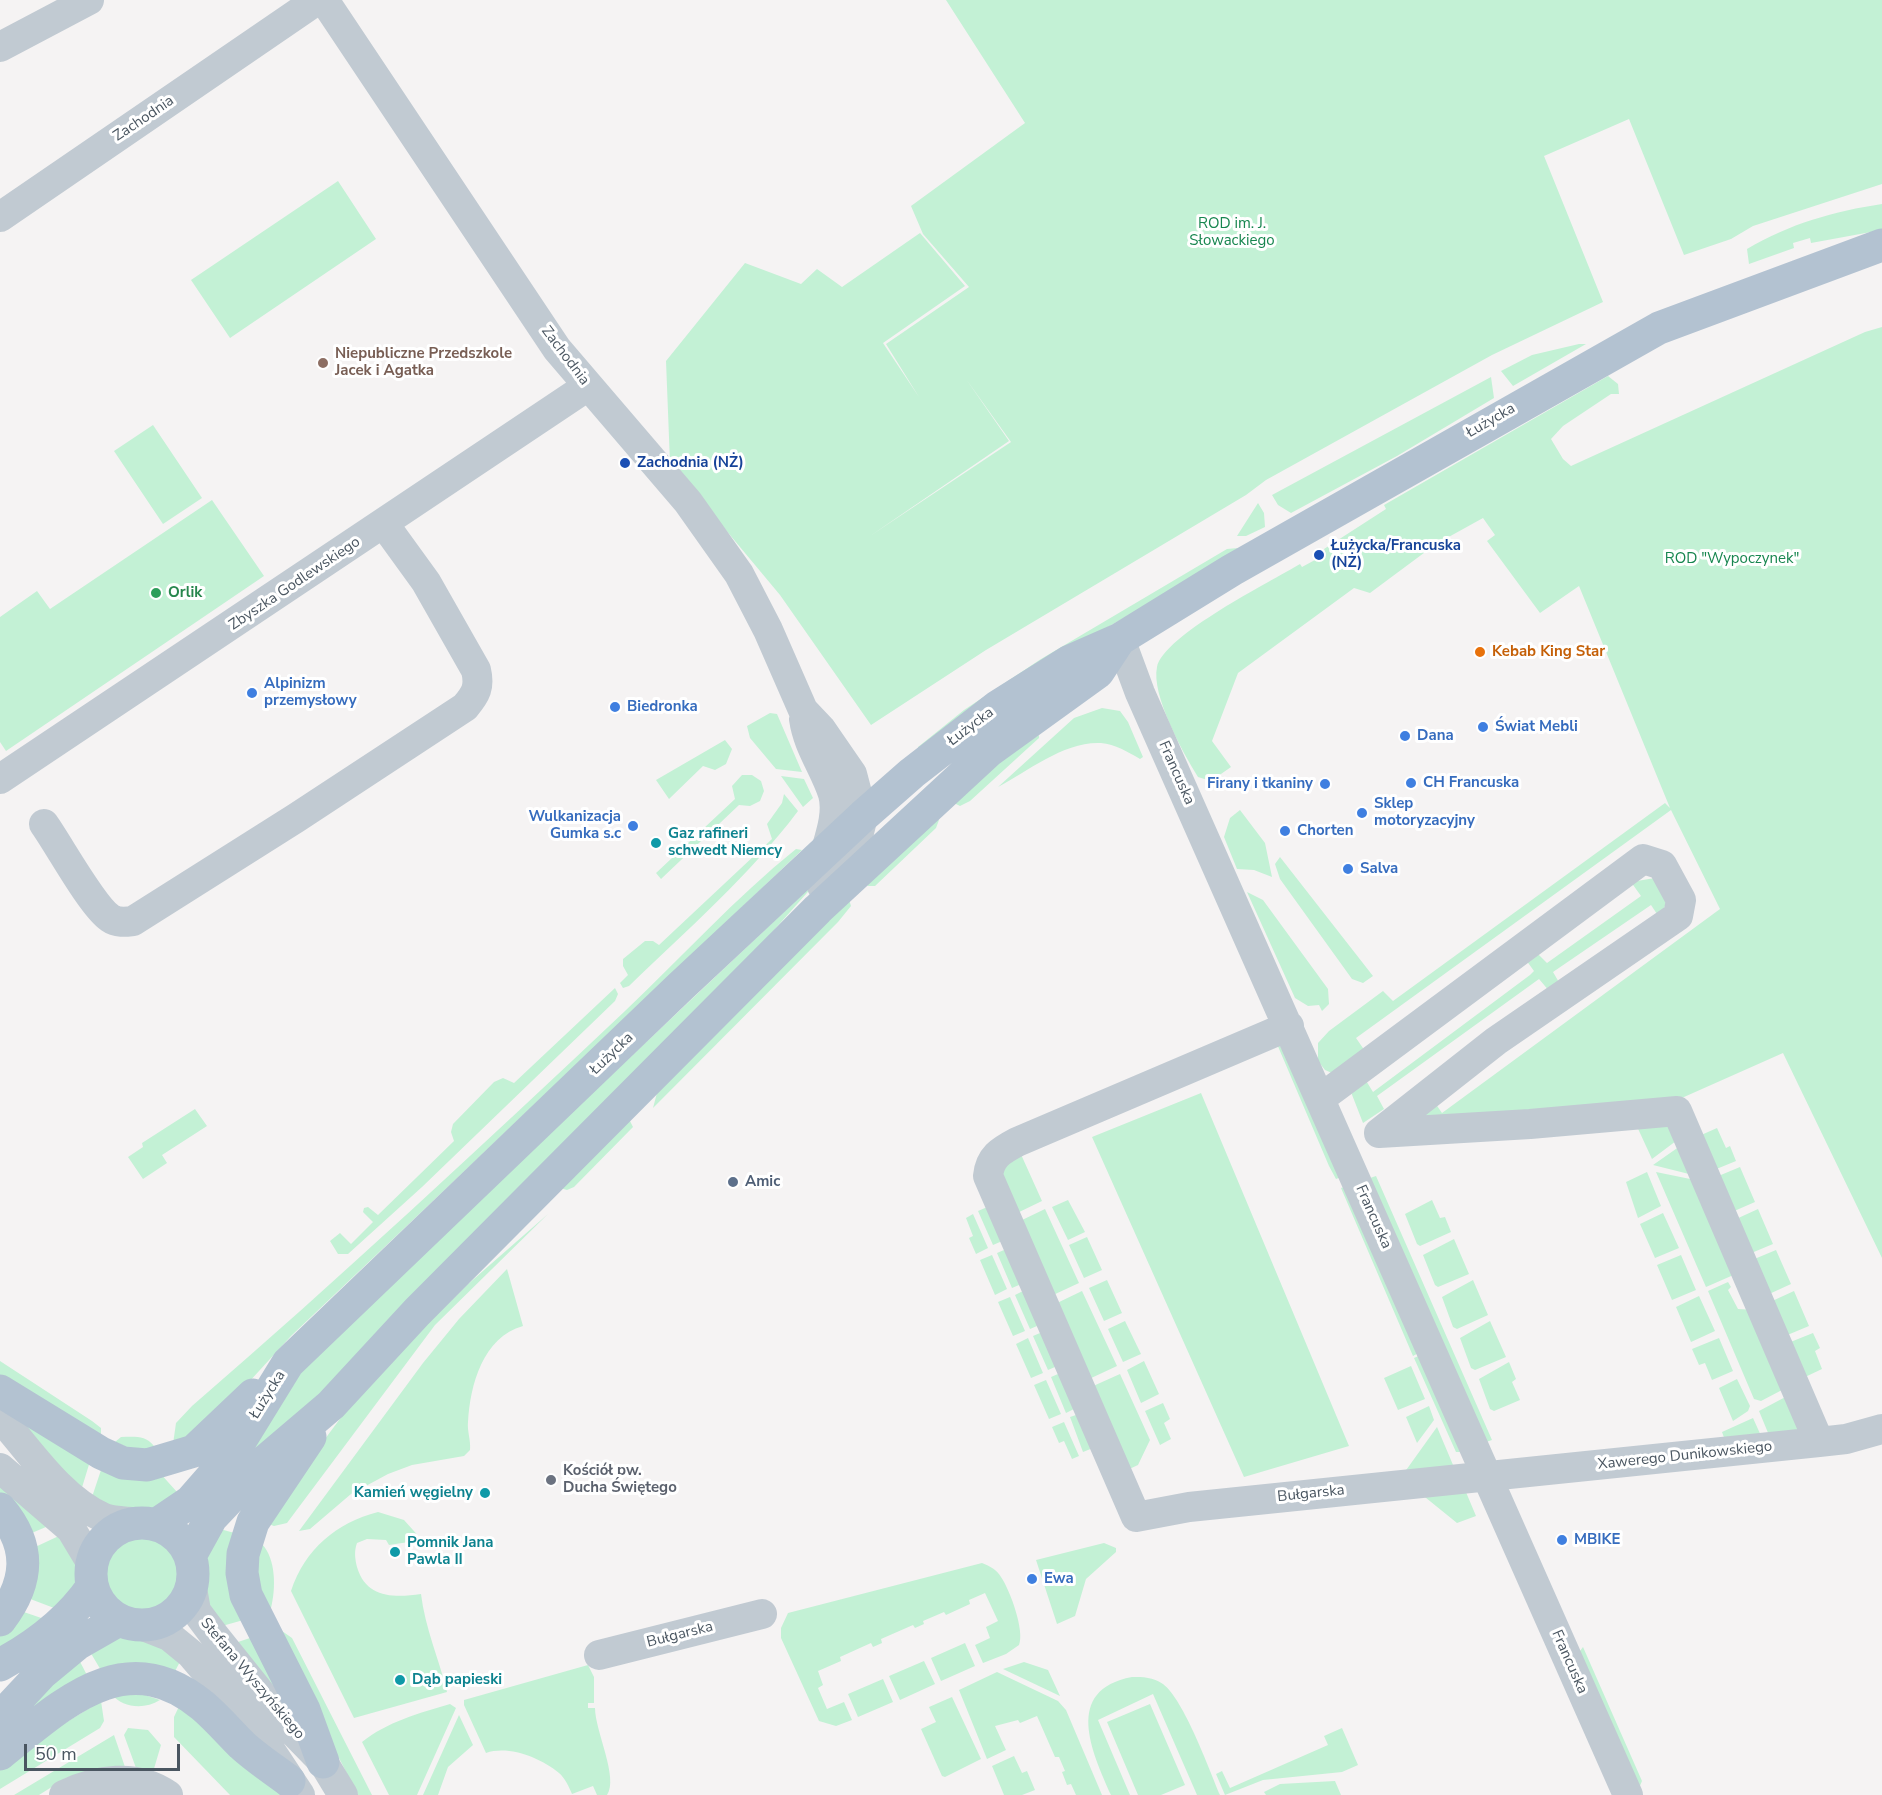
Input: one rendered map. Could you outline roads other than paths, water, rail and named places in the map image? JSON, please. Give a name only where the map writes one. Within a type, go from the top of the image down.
[{"type":"main road","name":"Łużycka","points":[[148,1524],[190,1502],[232,1454],[288,1363],[826,850],[907,777],[997,707],[1070,661],[1120,639],[1232,570],[1659,328],[1882,245]]},
{"type":"main road","name":"Łużycka","points":[[191,1572],[211,1518],[264,1462],[331,1405],[417,1312],[818,909],[990,750],[1098,672],[1120,639]]},
{"type":"main road","points":[[0,1391],[101,1453],[123,1463],[147,1465],[194,1451],[288,1363]]},
{"type":"main road","points":[[323,1761],[304,1710],[246,1594],[243,1554],[253,1522],[331,1405]]},
{"type":"main road","points":[[0,1509],[19,1538],[24,1566],[21,1586],[0,1620]]},
{"type":"main road","points":[[0,1665],[60,1623],[81,1603],[104,1539],[127,1525],[148,1524],[170,1531],[182,1542],[191,1572],[185,1603],[173,1615],[158,1623],[130,1623],[76,1644],[42,1673],[0,1719]]},
{"type":"main road","points":[[92,1576],[102,1607],[130,1623]]},
{"type":"main road","points":[[0,1754],[48,1716],[99,1684],[118,1678],[138,1678],[159,1681],[202,1705],[243,1746],[294,1788]]},
{"type":"street","points":[[0,47],[89,0]]},
{"type":"street","name":"Zachodnia","points":[[0,217],[317,0]]},
{"type":"street","name":"Zachodnia","points":[[324,0],[551,339],[588,386],[688,502],[739,574],[768,630],[803,710],[807,740],[843,786]]},
{"type":"street","name":"Zbyszka Godlewskiego","points":[[0,779],[588,386]]},
{"type":"street","points":[[45,824],[97,906],[110,918],[122,923],[133,921],[296,818],[465,706],[475,696],[479,684],[476,670],[426,582],[384,524]]},
{"type":"street","name":"Francuska","points":[[1120,639],[1140,693],[1628,1795]]},
{"type":"street","points":[[843,786],[907,777]]},
{"type":"street","points":[[753,976],[778,929],[854,853],[863,816],[843,786]]},
{"type":"street","points":[[826,850],[843,786]]},
{"type":"street","points":[[863,816],[891,818],[928,806]]},
{"type":"street","points":[[1321,1098],[1643,860],[1662,865],[1682,900],[1678,916],[1496,1041],[1379,1133],[1530,1124],[1677,1111],[1819,1442]]},
{"type":"street","name":"Bułgarska","points":[[1289,1026],[1000,1150],[990,1162],[988,1176],[1136,1517],[1189,1507],[1487,1476]]},
{"type":"street","points":[[0,1417],[52,1478],[82,1504],[105,1518],[148,1524]]},
{"type":"street","name":"Xawerego Dunikowskiego","points":[[1487,1476],[1846,1439],[1882,1429]]},
{"type":"street","points":[[0,1468],[71,1529],[92,1576]]},
{"type":"street","name":"Stefana Wyszyńskiego","points":[[191,1572],[196,1611],[282,1720],[323,1761],[343,1795]]},
{"type":"street","name":"Bułgarska","points":[[599,1655],[762,1614]]},
{"type":"street","name":"Stefana Wyszyńskiego","points":[[130,1623],[169,1636],[191,1654],[261,1736],[294,1788]]},
{"type":"street","points":[[64,1795],[92,1784],[136,1781],[159,1788],[168,1795]]},
{"type":"place","name":"Niepubliczne Przedszkole Jacek i Agatka","points":[[323,363]]},
{"type":"place","name":"Zachodnia (NŻ)","points":[[625,463]]},
{"type":"place","name":"Łużycka/Francuska (NŻ)","points":[[1319,555]]},
{"type":"place","name":"Orlik","points":[[156,593]]},
{"type":"place","name":"Kebab King Star","points":[[1480,652]]},
{"type":"place","name":"Alpinizm przemysłowy","points":[[252,693]]},
{"type":"place","name":"Biedronka","points":[[615,707]]},
{"type":"place","name":"Świat Mebli","points":[[1483,727]]},
{"type":"place","name":"Dana","points":[[1405,736]]},
{"type":"place","name":"CH Francuska","points":[[1411,783]]},
{"type":"place","name":"Firany i tkaniny","points":[[1325,784]]},
{"type":"place","name":"Sklep motoryzacyjny","points":[[1362,813]]},
{"type":"place","name":"Wulkanizacja Gumka s.c","points":[[633,826]]},
{"type":"place","name":"Chorten","points":[[1285,831]]},
{"type":"place","name":"Gaz rafineri schwedt Niemcy","points":[[656,843]]},
{"type":"place","name":"Salva","points":[[1348,869]]},
{"type":"place","name":"Amic","points":[[733,1182]]},
{"type":"place","name":"Kościół pw. Ducha Świętego","points":[[551,1480]]},
{"type":"place","name":"Kamień węgielny","points":[[485,1493]]},
{"type":"place","name":"MBIKE","points":[[1562,1540]]},
{"type":"place","name":"Pomnik Jana Pawla II","points":[[395,1552]]},
{"type":"place","name":"Ewa","points":[[1032,1579]]},
{"type":"place","name":"Dąb papieski","points":[[400,1680]]},
{"type":"park label","name":"ROD im. J. Słowackiego","points":[[1232,232]]},
{"type":"park label","name":"ROD \"Wypoczynek\"","points":[[1732,559]]}]
